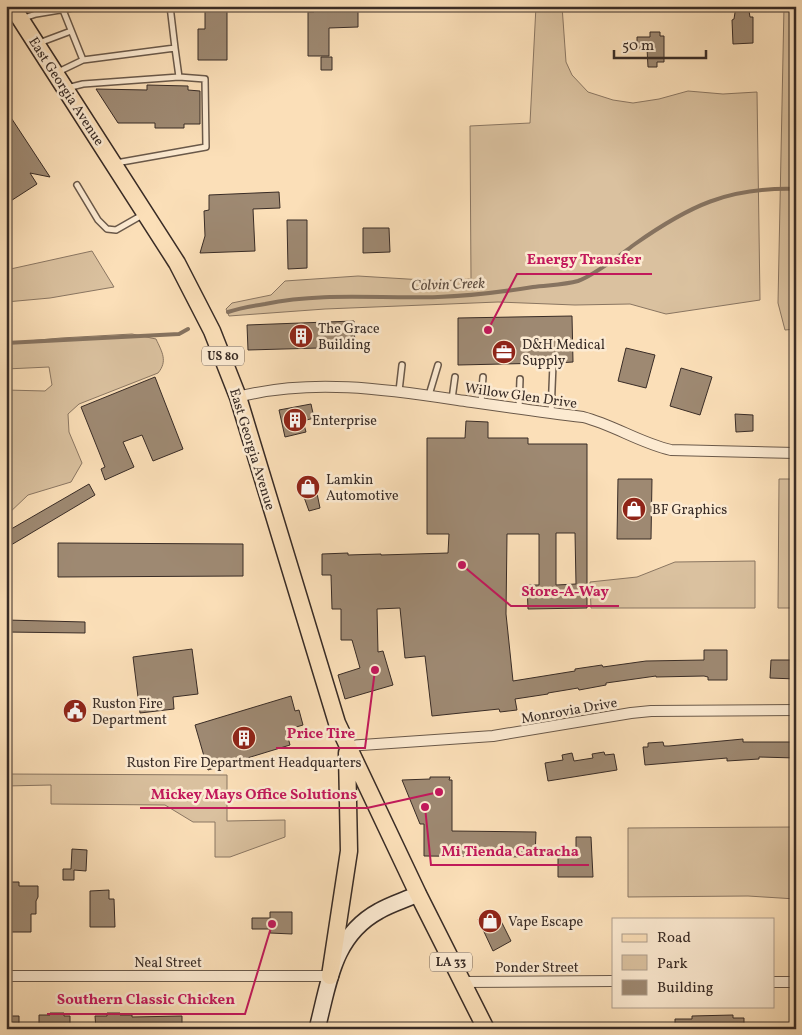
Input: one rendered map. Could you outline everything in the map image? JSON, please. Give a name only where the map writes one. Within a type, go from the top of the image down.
[{"type":"main road","name":"East Georgia Avenue","points":[[16,13],[177,263],[222,353],[238,397],[336,723],[418,894]]},
{"type":"main road","points":[[317,1029],[330,976],[349,851],[347,746]]},
{"type":"main road","points":[[330,976],[342,946],[359,925],[379,911],[418,894]]},
{"type":"main road","name":"LA 33","points":[[418,894],[486,1029]]},
{"type":"street","name":"Willow Glen Drive","points":[[238,397],[284,388],[346,388],[399,391],[597,421],[655,446],[671,450],[684,452],[796,453]]},
{"type":"street","name":"Monrovia Drive","points":[[347,746],[493,736],[651,711],[796,710]]},
{"type":"street","name":"Neal Street","points":[[6,976],[330,976]]},
{"type":"street","name":"Ponder Street","points":[[461,982],[612,981]]},
{"type":"street","points":[[774,982],[796,982]]},
{"type":"lane","points":[[16,13],[36,14],[84,6]]},
{"type":"lane","points":[[170,6],[179,77]]},
{"type":"lane","points":[[63,10],[83,60]]},
{"type":"lane","points":[[36,44],[72,31]]},
{"type":"lane","points":[[56,74],[83,60],[176,48]]},
{"type":"lane","points":[[65,88],[83,84],[179,77],[205,79],[206,147],[114,163]]},
{"type":"lane","points":[[77,185],[98,220],[106,229],[116,230],[146,213]]},
{"type":"lane","points":[[551,413],[553,364]]},
{"type":"lane","points":[[399,391],[402,365]]},
{"type":"lane","points":[[429,395],[438,365]]},
{"type":"lane","points":[[452,399],[455,377]]},
{"type":"lane","points":[[481,403],[483,378]]},
{"type":"lane","points":[[519,408],[520,378]]},
{"type":"green space","points":[[536,6],[562,6],[566,62],[572,75],[588,92],[613,100],[633,103],[659,99],[688,91],[723,94],[757,92],[760,300],[666,314],[630,304],[575,305],[498,302],[325,309],[229,316],[226,309],[232,303],[271,295],[285,281],[358,276],[440,281],[471,279],[470,126],[530,123]]},
{"type":"green space","points":[[784,6],[796,6],[796,329],[785,330],[778,303]]},
{"type":"green space","points":[[92,251],[114,287],[50,298],[6,302],[6,270]]},
{"type":"green space","points":[[132,334],[156,339],[163,356],[161,369],[158,373],[79,404],[68,414],[69,432],[82,463],[71,482],[28,495],[6,516],[6,390],[45,391],[52,385],[49,367],[6,369],[6,343]]},
{"type":"green space","points":[[779,479],[796,479],[796,608],[778,608]]},
{"type":"green space","points":[[755,561],[755,608],[591,608],[590,582],[637,577],[675,562]]},
{"type":"green space","points":[[6,774],[227,775],[227,821],[285,820],[285,837],[230,857],[215,857],[215,822],[193,822],[165,805],[51,804],[51,785],[6,786]]},
{"type":"green space","points":[[796,827],[796,899],[748,896],[628,897],[628,828]]},
{"type":"building","points":[[205,6],[227,6],[227,60],[198,60],[198,29],[205,29]]},
{"type":"building","points":[[736,6],[747,6],[750,17],[753,17],[753,43],[733,44],[732,20],[734,19]]},
{"type":"building","points":[[358,10],[358,27],[329,28],[329,56],[308,56],[308,12]]},
{"type":"building","points":[[650,32],[660,32],[660,36],[664,36],[664,62],[657,62],[657,67],[648,67],[647,48],[637,48],[637,37],[650,37]]},
{"type":"building","points":[[321,57],[332,57],[332,70],[321,70]]},
{"type":"building","points":[[147,85],[188,86],[188,90],[200,91],[200,124],[184,124],[184,128],[155,128],[155,123],[118,123],[96,89],[147,90]]},
{"type":"building","points":[[6,110],[50,177],[30,173],[37,184],[6,204]]},
{"type":"building","points":[[279,192],[280,208],[253,209],[255,251],[200,253],[205,236],[204,211],[209,210],[209,195]]},
{"type":"building","points":[[287,220],[307,220],[307,268],[288,269]]},
{"type":"building","points":[[363,228],[389,228],[390,252],[363,253]]},
{"type":"building","points":[[572,316],[573,362],[557,363],[553,360],[549,363],[458,365],[458,318]]},
{"type":"building","name":"The Grace Building","points":[[354,321],[355,347],[248,350],[247,325]]},
{"type":"building","points":[[626,348],[655,355],[646,388],[618,381]]},
{"type":"building","points":[[681,368],[712,377],[700,415],[670,406]]},
{"type":"building","points":[[155,377],[183,449],[153,461],[142,435],[123,442],[134,467],[105,480],[101,469],[105,467],[81,407]]},
{"type":"building","name":"Enterprise","points":[[311,404],[314,418],[303,421],[306,432],[285,437],[279,410]]},
{"type":"building","points":[[735,414],[753,415],[753,431],[736,432]]},
{"type":"building","points":[[466,421],[488,422],[488,438],[528,438],[528,444],[587,444],[587,608],[528,609],[527,585],[539,585],[539,534],[507,534],[506,614],[513,681],[602,665],[603,667],[646,661],[704,660],[704,650],[727,650],[727,680],[708,680],[708,677],[704,676],[656,676],[515,699],[517,710],[500,712],[499,709],[432,716],[425,656],[405,658],[400,608],[377,609],[378,652],[383,651],[393,685],[345,699],[338,675],[360,668],[352,640],[341,640],[341,609],[332,609],[331,575],[322,575],[322,554],[448,553],[449,534],[427,534],[427,438],[465,438]],"holes":[[[556,533],[575,533],[576,584],[556,585]]]},
{"type":"building","name":"Lamkin Automotive","points":[[314,479],[320,508],[309,511],[299,483]]},
{"type":"building","name":"BF Graphics","points":[[618,479],[652,479],[651,539],[617,539]]},
{"type":"building","points":[[89,484],[95,495],[6,548],[6,532]]},
{"type":"building","points":[[58,543],[243,544],[243,576],[58,577]]},
{"type":"building","points":[[6,620],[85,622],[85,633],[6,632]]},
{"type":"building","points":[[192,649],[198,694],[173,697],[174,709],[140,713],[133,657]]},
{"type":"building","points":[[771,660],[796,660],[796,679],[770,678]]},
{"type":"building","name":"Ruston Fire Department Headquarters","points":[[291,696],[295,711],[299,710],[303,725],[286,730],[290,745],[208,770],[195,725]]},
{"type":"building","points":[[743,739],[743,742],[796,742],[796,758],[759,757],[759,759],[727,761],[727,758],[645,765],[643,747],[648,747],[648,743],[663,742],[664,746],[669,746]]},
{"type":"building","points":[[604,752],[605,755],[614,754],[617,770],[548,781],[545,763],[563,760],[562,755],[572,753],[574,761],[593,758],[592,754]]},
{"type":"building","points":[[430,777],[450,777],[449,780],[452,780],[452,831],[536,832],[535,857],[424,856],[424,824],[420,824],[402,780],[430,779]]},
{"type":"building","points":[[576,837],[591,837],[593,877],[558,877],[558,851],[576,851]]},
{"type":"building","points":[[72,849],[87,850],[86,871],[74,870],[74,880],[63,880],[63,869],[71,869]]},
{"type":"building","points":[[6,882],[19,882],[19,886],[38,886],[36,914],[31,914],[31,932],[6,932]]},
{"type":"building","points":[[109,890],[109,899],[114,899],[115,927],[90,927],[90,891]]},
{"type":"building","points":[[496,911],[511,941],[493,951],[478,919]]},
{"type":"building","points":[[270,912],[292,912],[292,934],[270,933],[271,929],[252,929],[252,918],[270,918]]},
{"type":"building","points":[[50,1013],[64,1013],[64,1016],[70,1016],[70,1029],[39,1029],[39,1015],[50,1015]]},
{"type":"building","points":[[107,1013],[120,1013],[120,1015],[132,1015],[132,1017],[182,1016],[182,1029],[96,1029],[95,1016],[107,1016]]},
{"type":"building","points":[[733,1015],[733,1018],[744,1018],[744,1029],[675,1029],[675,1019],[692,1019],[692,1016]]},
{"type":"building","points":[[6,1016],[19,1016],[19,1029],[6,1029]]},
{"type":"waterway","name":"Colvin Creek","points":[[228,312],[287,300],[309,298],[486,294],[578,281],[600,270],[635,244],[692,209],[750,191],[796,189]]},
{"type":"waterway","name":"Colvin Creek","points":[[6,343],[179,334],[188,329]]},
{"type":"place","name":"Energy Transfer","points":[[488,330]]},
{"type":"place","name":"The Grace Building","points":[[301,336]]},
{"type":"place","name":"D&H Medical Supply","points":[[504,352]]},
{"type":"place","name":"Enterprise","points":[[295,420]]},
{"type":"place","name":"Lamkin Automotive","points":[[308,487]]},
{"type":"place","name":"BF Graphics","points":[[634,509]]},
{"type":"place","name":"Store-A-Way","points":[[462,565]]},
{"type":"place","name":"Price Tire","points":[[375,670]]},
{"type":"place","name":"Ruston Fire Department","points":[[75,711]]},
{"type":"place","name":"Ruston Fire Department Headquarters","points":[[244,738]]},
{"type":"place","name":"Mickey Mays Office Solutions","points":[[439,792]]},
{"type":"place","name":"Mi Tienda Catracha","points":[[425,807]]},
{"type":"place","name":"Vape Escape","points":[[490,921]]},
{"type":"place","name":"Southern Classic Chicken","points":[[272,924]]}]
